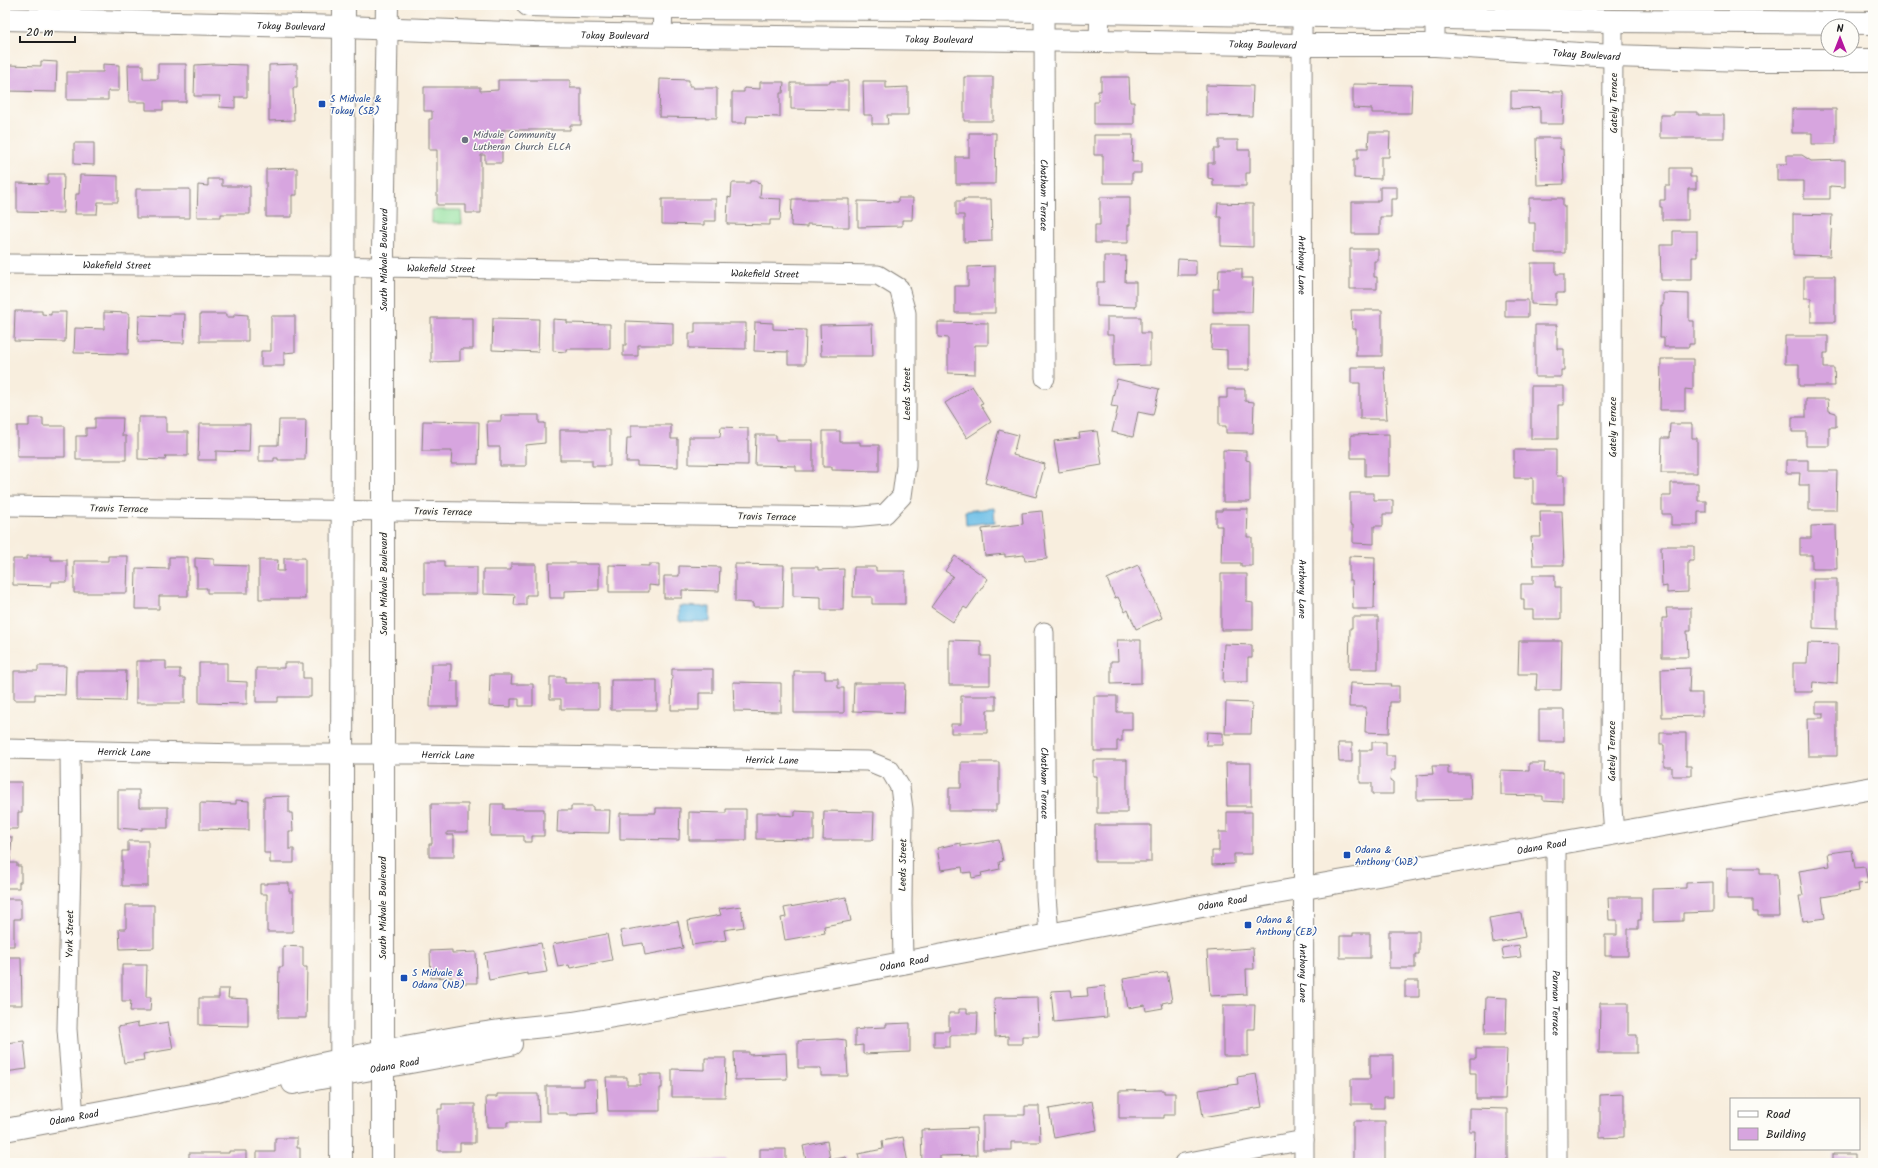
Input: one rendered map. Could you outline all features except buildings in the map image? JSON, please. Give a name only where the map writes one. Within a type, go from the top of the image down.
[{"type":"street","points":[[341,1163],[341,753],[344,510],[344,5]]},
{"type":"street","name":"South Midvale Boulevard","points":[[383,1163],[382,511],[386,5]]},
{"type":"street","points":[[528,5],[920,9],[1044,12],[1100,9],[1302,15],[1435,12],[1613,21],[1873,23]]},
{"type":"street","points":[[662,36],[663,7]]},
{"type":"street","points":[[1099,40],[1100,9]]},
{"type":"street","name":"Tokay Boulevard","points":[[5,19],[70,12],[386,29],[533,34],[1044,41],[1099,40],[1303,45],[1435,45],[1613,56],[1746,60],[1873,60]]},
{"type":"street","name":"Chatham Terrace","points":[[1044,12],[1045,378]]},
{"type":"street","points":[[1435,12],[1435,45]]},
{"type":"street","name":"Anthony Lane","points":[[1302,15],[1304,1163]]},
{"type":"street","name":"Gately Terrace","points":[[1613,21],[1611,795],[1614,833]]},
{"type":"street","name":"Wakefield Street","points":[[5,264],[344,266],[878,275]]},
{"type":"street","name":"Leeds Street","points":[[878,275],[899,288],[906,313],[906,466],[902,496],[885,514],[881,514]]},
{"type":"street","name":"Travis Terrace","points":[[5,506],[852,517],[881,514]]},
{"type":"street","name":"Chatham Terrace","points":[[1044,632],[1046,888],[1049,935]]},
{"type":"street","name":"Herrick Lane","points":[[5,749],[242,754],[341,753],[868,760],[890,770]]},
{"type":"street","name":"York Street","points":[[70,750],[71,865],[68,1030],[74,1117]]},
{"type":"street","name":"Leeds Street","points":[[890,770],[900,787],[903,809],[902,904],[904,963]]},
{"type":"street","name":"Odana Road","points":[[5,1130],[213,1091],[238,1092],[508,1030],[573,1023],[708,1000],[1049,935],[1556,843],[1873,788]]},
{"type":"street","name":"Parman Terrace","points":[[1556,843],[1557,1163]]},
{"type":"street","points":[[1184,1163],[1304,1140]]},
{"type":"green space","points":[[432,210],[461,210],[462,224],[432,223]]},
{"type":"water","points":[[994,508],[995,522],[966,525],[965,511]]},
{"type":"water","points":[[679,606],[710,607],[710,622],[679,621]]},
{"type":"place","name":"S Midvale & Tokay (SB)","points":[[322,104]]},
{"type":"place","name":"Midvale Community Lutheran Church ELCA","points":[[465,140]]},
{"type":"place","name":"Odana & Anthony (WB)","points":[[1347,855]]},
{"type":"place","name":"Odana & Anthony (EB)","points":[[1248,925]]},
{"type":"place","name":"S Midvale & Odana (NB)","points":[[404,978]]}]
